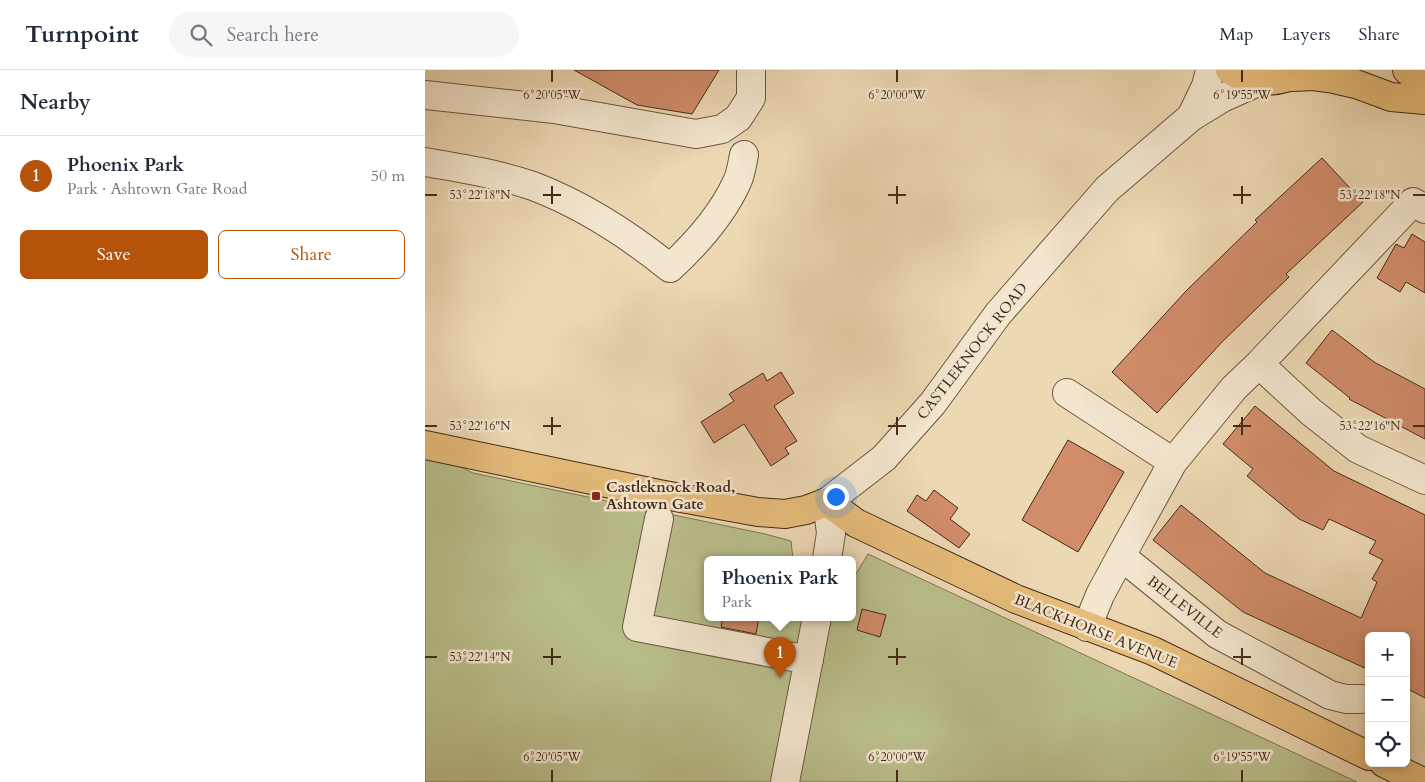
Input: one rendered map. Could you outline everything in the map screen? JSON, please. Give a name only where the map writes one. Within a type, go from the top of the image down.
[{"type":"main road","points":[[1230,70],[1247,78],[1260,81],[1277,81],[1299,73],[1356,84],[1391,97],[1425,98]]},
{"type":"main road","points":[[1407,70],[1411,73],[1425,98]]},
{"type":"main road","name":"CASTLEKNOCK ROAD","points":[[425,445],[649,492],[758,512],[785,514],[806,510],[827,502]]},
{"type":"main road","name":"BLACKHORSE AVENUE","points":[[827,502],[856,523],[1016,599],[1153,651],[1365,754]]},
{"type":"main road","points":[[1392,767],[1423,782]]},
{"type":"street","points":[[426,86],[697,134],[722,129],[738,118],[751,98],[751,70]]},
{"type":"street","name":"CASTLEKNOCK ROAD","points":[[1191,117],[1206,86],[1210,70]]},
{"type":"street","name":"CASTLEKNOCK ROAD","points":[[827,502],[884,458],[933,403],[998,314],[1107,189],[1191,117],[1222,98],[1260,81]]},
{"type":"street","points":[[425,162],[494,175],[534,187],[605,222],[641,245],[670,268],[693,246],[725,203],[738,181],[744,156]]},
{"type":"street","points":[[1087,627],[1121,556],[1173,462],[1234,388],[1413,202],[1425,209]]},
{"type":"street","points":[[1259,364],[1311,412],[1358,449],[1425,480]]},
{"type":"street","points":[[1067,393],[1173,462]]},
{"type":"street","points":[[827,502],[831,533],[827,556]]},
{"type":"street","points":[[659,519],[637,627],[809,660]]},
{"type":"street","name":"BELLEVILLE","points":[[1121,556],[1217,634],[1329,695],[1346,699],[1361,699]]},
{"type":"street","points":[[785,782],[816,621]]},
{"type":"green space","points":[[425,456],[446,460],[473,473],[791,541],[793,556],[704,556],[704,621],[856,621],[856,574],[868,554],[1357,782],[425,782]]},
{"type":"building","points":[[574,70],[719,70],[692,114],[637,105]]},
{"type":"building","points":[[1322,158],[1363,202],[1286,274],[1289,277],[1221,343],[1157,413],[1112,372],[1186,291],[1257,222],[1255,220]]},
{"type":"building","points":[[1412,234],[1425,242],[1425,293],[1406,282],[1400,292],[1377,278],[1396,244],[1404,248]]},
{"type":"building","points":[[1332,330],[1374,362],[1425,389],[1425,439],[1349,399],[1306,363]]},
{"type":"building","points":[[781,372],[794,393],[774,406],[797,441],[785,448],[789,454],[771,466],[744,424],[714,443],[701,422],[734,401],[729,394],[763,373],[767,381]]},
{"type":"building","points":[[1255,406],[1334,471],[1425,515],[1425,698],[1410,690],[1410,632],[1365,632],[1365,668],[1243,612],[1153,540],[1181,505],[1265,573],[1361,618],[1377,582],[1372,579],[1383,560],[1369,553],[1376,541],[1329,519],[1323,530],[1299,519],[1247,476],[1253,469],[1223,444]]},
{"type":"building","points":[[1068,440],[1124,472],[1078,552],[1022,520]]},
{"type":"building","points":[[934,490],[958,508],[950,519],[970,534],[959,548],[907,511],[917,495],[926,501]]},
{"type":"building","points":[[862,609],[886,615],[880,637],[857,630]]},
{"type":"building","points":[[722,621],[758,621],[756,634],[721,627]]},
{"type":"place","name":"Castleknock Road, Ashtown Gate","points":[[596,496]]},
{"type":"place","name":"Phoenix Park","points":[[780,678]]}]
